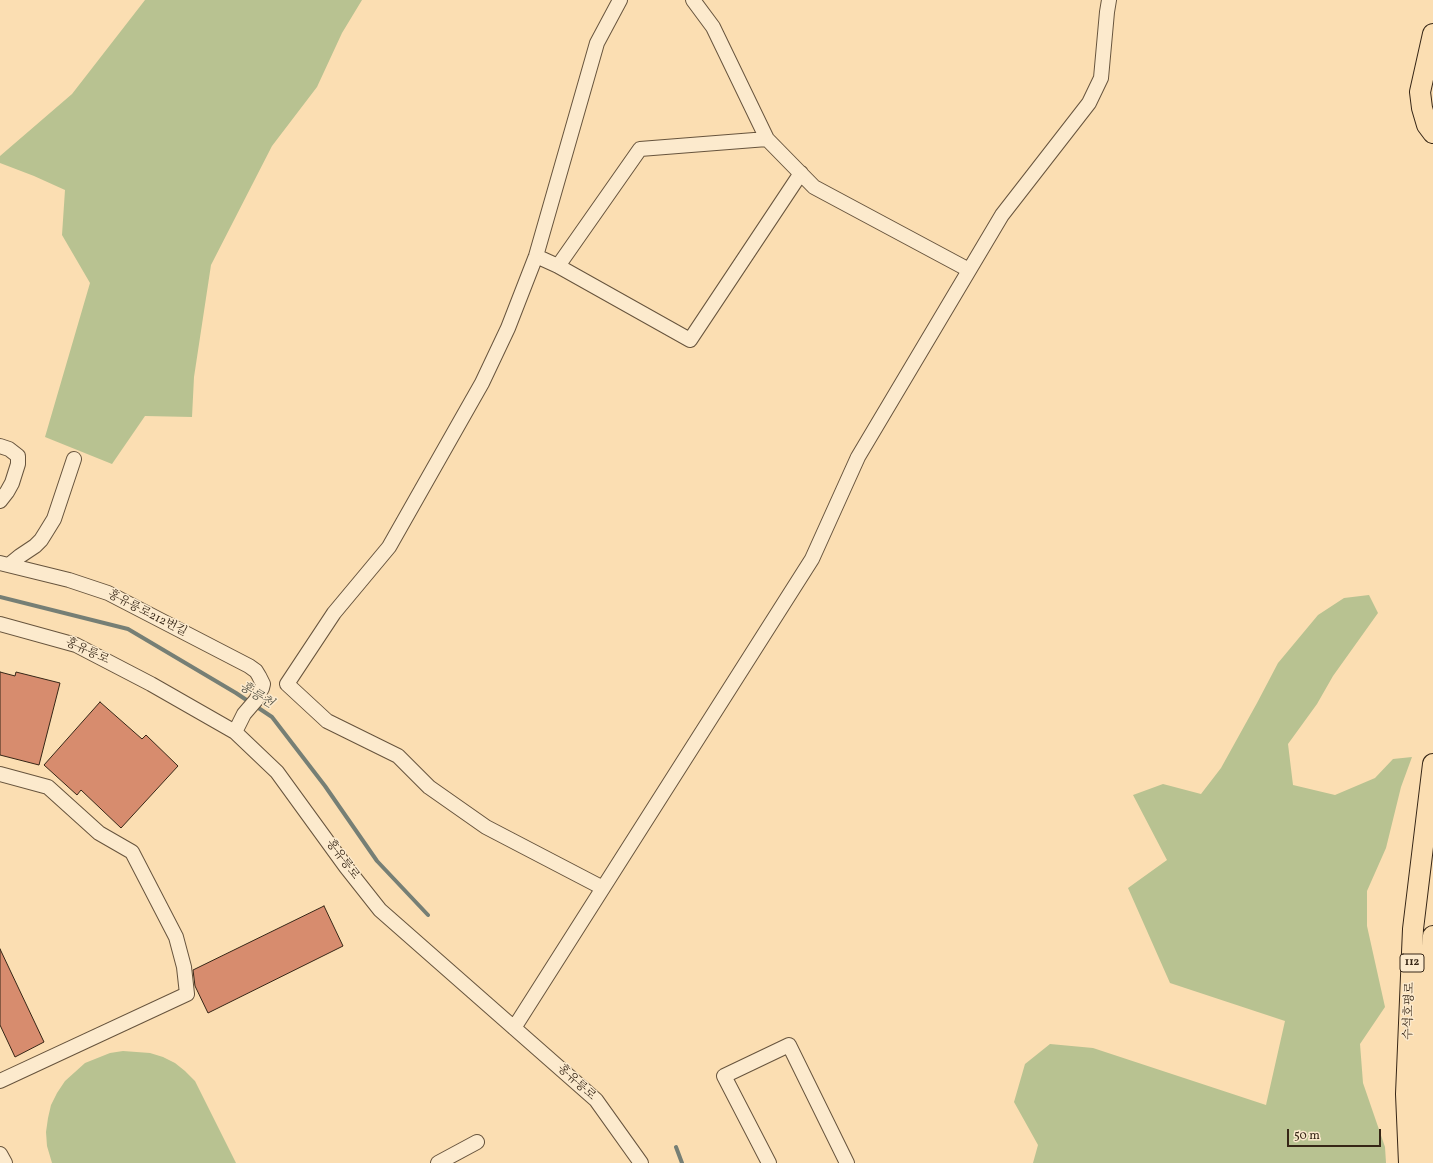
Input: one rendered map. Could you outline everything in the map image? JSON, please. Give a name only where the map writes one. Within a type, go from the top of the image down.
[{"type":"highway","points":[[1433,34],[1420,92],[1426,125],[1433,133]]},
{"type":"highway","name":"수석호평로","points":[[1409,1163],[1406,1094],[1413,929],[1433,764]]},
{"type":"highway","name":"수석호평로","points":[[1425,1163],[1424,1141],[1427,1032],[1433,936]]},
{"type":"street","points":[[603,888],[486,827],[429,787],[398,756],[327,721],[287,684],[334,613],[389,547],[482,383],[508,328],[536,256],[597,43],[620,0]]},
{"type":"street","points":[[693,0],[713,27],[767,139],[814,187],[969,270]]},
{"type":"street","points":[[518,1022],[812,558],[858,457],[1002,215],[1089,103],[1101,78],[1107,12],[1110,0]]},
{"type":"street","points":[[558,266],[640,149],[767,139]]},
{"type":"street","points":[[536,256],[558,266],[690,340],[801,173]]},
{"type":"street","points":[[0,446],[9,449],[18,456],[18,464],[9,488],[0,501]]},
{"type":"street","points":[[5,564],[20,556],[41,540],[54,519],[74,459]]},
{"type":"street","name":"홍유릉로212번길","points":[[5,564],[69,580],[108,593],[256,671],[262,684],[262,688],[239,722],[235,732]]},
{"type":"street","name":"홍유릉로","points":[[0,624],[76,645],[151,684],[235,732],[277,772],[346,867],[380,910],[518,1022],[596,1100],[641,1163]]},
{"type":"street","points":[[0,774],[48,787],[100,833],[132,852],[176,937],[184,967],[187,994],[0,1081]]},
{"type":"street","points":[[768,1163],[724,1076],[788,1046],[847,1163]]},
{"type":"street","points":[[438,1163],[477,1142]]},
{"type":"street","points":[[0,1154],[4,1163]]},
{"type":"green space","points":[[145,0],[362,0],[342,33],[317,87],[272,146],[211,265],[194,377],[192,417],[145,416],[112,464],[45,437],[90,283],[62,235],[65,190],[0,163],[0,156],[72,94]]},
{"type":"green space","points":[[1369,595],[1378,613],[1333,676],[1317,704],[1288,744],[1293,785],[1335,795],[1375,778],[1393,759],[1412,757],[1401,787],[1386,848],[1367,891],[1367,926],[1385,1007],[1360,1044],[1363,1083],[1385,1147],[1386,1163],[1033,1163],[1038,1145],[1014,1102],[1025,1064],[1050,1044],[1093,1048],[1266,1105],[1285,1021],[1170,983],[1128,888],[1167,860],[1133,795],[1163,784],[1201,794],[1221,768],[1278,663],[1318,615],[1344,598]]},
{"type":"green space","points":[[123,1051],[150,1053],[163,1057],[175,1063],[185,1071],[195,1081],[236,1163],[52,1163],[47,1146],[46,1132],[51,1105],[57,1093],[65,1081],[85,1063],[110,1053]]},
{"type":"building","points":[[0,672],[15,676],[16,672],[60,683],[39,765],[0,755]]},
{"type":"building","points":[[100,702],[142,739],[146,735],[178,766],[121,828],[81,790],[77,795],[44,765]]},
{"type":"building","points":[[324,906],[343,946],[208,1013],[195,986],[193,970]]},
{"type":"building","points":[[0,949],[44,1042],[15,1057],[0,1025]]},
{"type":"waterway","name":"홍릉천","points":[[0,597],[128,629],[236,693],[272,717],[325,786],[377,861],[428,915]]},
{"type":"waterway","name":"홍릉천","points":[[676,1147],[682,1163]]}]
